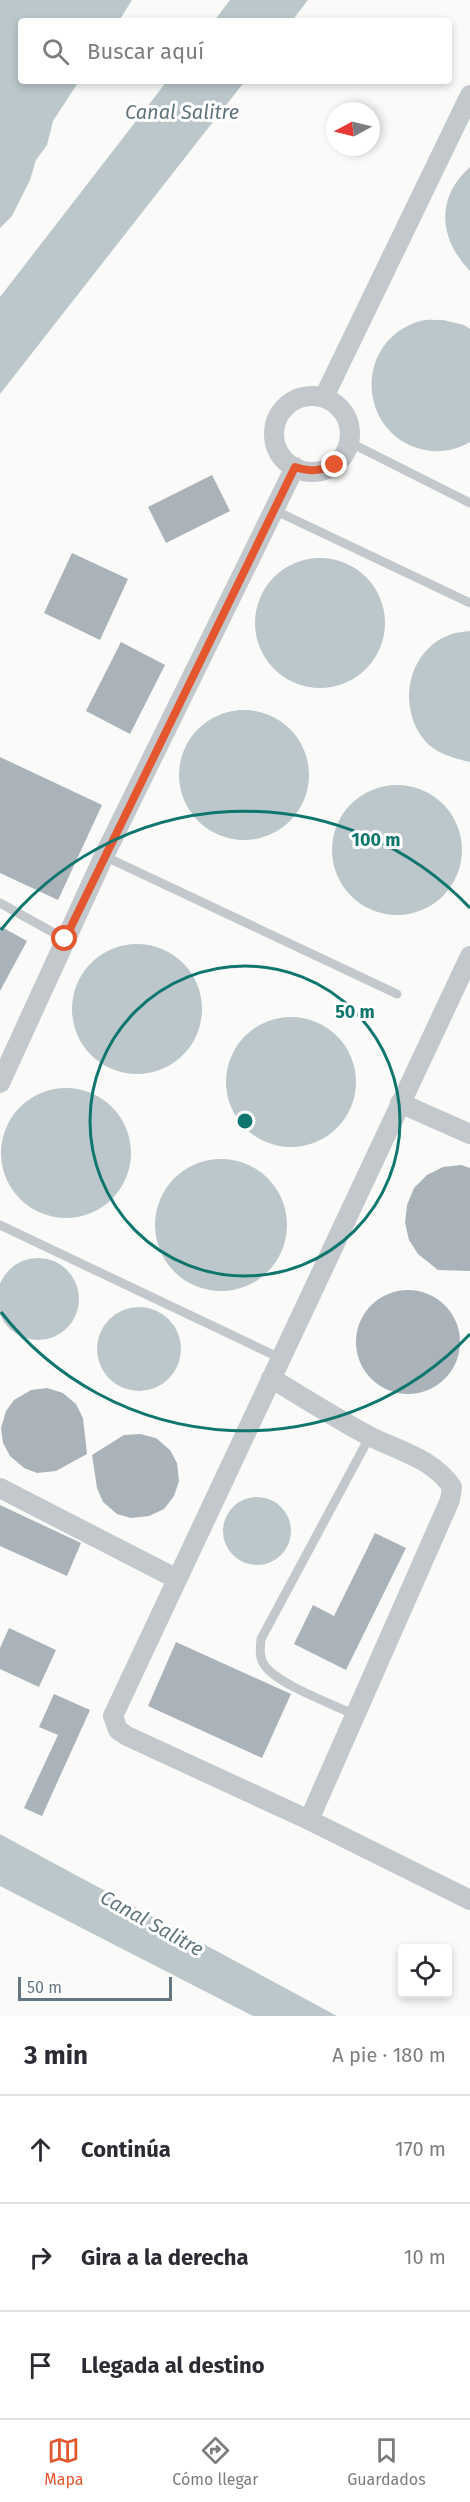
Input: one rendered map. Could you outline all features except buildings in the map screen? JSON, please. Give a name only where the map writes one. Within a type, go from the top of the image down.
[{"type":"street","points":[[324,397],[470,95]]},
{"type":"street","points":[[310,396],[324,397],[336,404],[345,414],[350,428],[350,442],[344,454],[328,468],[308,472],[284,459],[277,447],[274,433],[285,407],[296,399],[310,396]]},
{"type":"street","points":[[0,1083],[104,856],[295,467]]},
{"type":"street","points":[[470,956],[116,1705],[113,1716],[118,1730],[127,1736],[309,1820],[470,1900]]},
{"type":"street","points":[[400,1103],[470,1134]]},
{"type":"street","points":[[271,1378],[370,1436],[423,1461],[444,1475],[452,1488],[450,1500],[309,1820]]},
{"type":"street","points":[[0,1488],[177,1579]]},
{"type":"lane","points":[[350,442],[470,503]]},
{"type":"lane","points":[[274,510],[470,603]]},
{"type":"lane","points":[[104,856],[397,994]]},
{"type":"lane","points":[[0,903],[65,939]]},
{"type":"lane","points":[[0,1225],[280,1358]]},
{"type":"lane","points":[[356,1714],[286,1682],[265,1667],[260,1656],[261,1639],[370,1436]]},
{"type":"water","points":[[0,0],[132,0],[121,18],[18,18],[18,84],[77,84],[53,121],[47,145],[36,160],[30,180],[12,216],[0,228]]},
{"type":"water","points":[[230,0],[308,0],[294,18],[216,18]]},
{"type":"water","name":"Canal Salitre","points":[[165,84],[243,84],[0,394],[0,297]]},
{"type":"water","points":[[470,167],[470,271],[452,246],[445,219],[446,205],[451,192]]},
{"type":"water","points":[[443,320],[464,325],[470,329],[470,442],[451,450],[431,451],[407,444],[389,430],[377,411],[372,391],[373,369],[382,349],[397,332],[420,321]]},
{"type":"water","points":[[320,558],[345,563],[366,577],[380,598],[385,623],[380,648],[366,669],[345,683],[320,688],[295,683],[274,669],[260,648],[255,623],[260,598],[274,577],[295,563]]},
{"type":"water","points":[[470,631],[470,762],[444,754],[427,743],[414,723],[409,693],[417,664],[426,651],[437,641],[452,634]]},
{"type":"water","points":[[244,710],[269,715],[290,729],[304,750],[309,775],[304,800],[290,821],[269,835],[244,840],[219,835],[198,821],[184,800],[179,775],[184,750],[198,729],[219,715]]},
{"type":"water","points":[[397,785],[422,790],[443,804],[457,825],[462,850],[457,875],[443,896],[422,910],[397,915],[372,910],[351,896],[337,875],[332,850],[337,825],[351,804],[372,790]]},
{"type":"water","points":[[137,944],[162,949],[183,963],[197,984],[202,1009],[197,1034],[183,1055],[162,1069],[137,1074],[112,1069],[91,1055],[77,1034],[72,1009],[77,984],[91,963],[112,949]]},
{"type":"water","points":[[291,1017],[316,1022],[337,1036],[351,1057],[356,1082],[351,1107],[337,1128],[316,1142],[291,1147],[266,1142],[245,1128],[231,1107],[226,1082],[231,1057],[245,1036],[266,1022]]},
{"type":"water","points":[[66,1088],[91,1093],[112,1107],[126,1128],[131,1153],[126,1178],[112,1199],[91,1213],[66,1218],[41,1213],[20,1199],[6,1178],[1,1153],[6,1128],[20,1107],[41,1093]]},
{"type":"water","points":[[221,1159],[246,1164],[267,1179],[282,1200],[287,1225],[282,1250],[267,1271],[246,1286],[221,1291],[196,1286],[175,1271],[160,1250],[155,1225],[160,1200],[175,1179],[196,1164]]},
{"type":"water","points":[[38,1258],[54,1261],[72,1276],[78,1291],[76,1315],[67,1328],[54,1337],[38,1340],[22,1337],[9,1328],[0,1315],[0,1283],[9,1270],[22,1261]]},
{"type":"water","points":[[139,1307],[155,1310],[169,1319],[178,1333],[181,1349],[178,1365],[169,1379],[155,1388],[139,1391],[123,1388],[109,1379],[100,1365],[97,1349],[100,1333],[109,1319],[123,1310]]},
{"type":"water","points":[[257,1497],[270,1500],[281,1507],[288,1518],[291,1531],[288,1544],[281,1555],[270,1562],[257,1565],[244,1562],[233,1555],[226,1544],[223,1531],[226,1518],[233,1507],[244,1500]]},
{"type":"water","name":"Canal Salitre","points":[[0,1834],[337,2016],[253,2016],[0,1886]]},
{"type":"route","points":[[65,939],[295,467],[308,472],[322,471],[335,465]]}]
